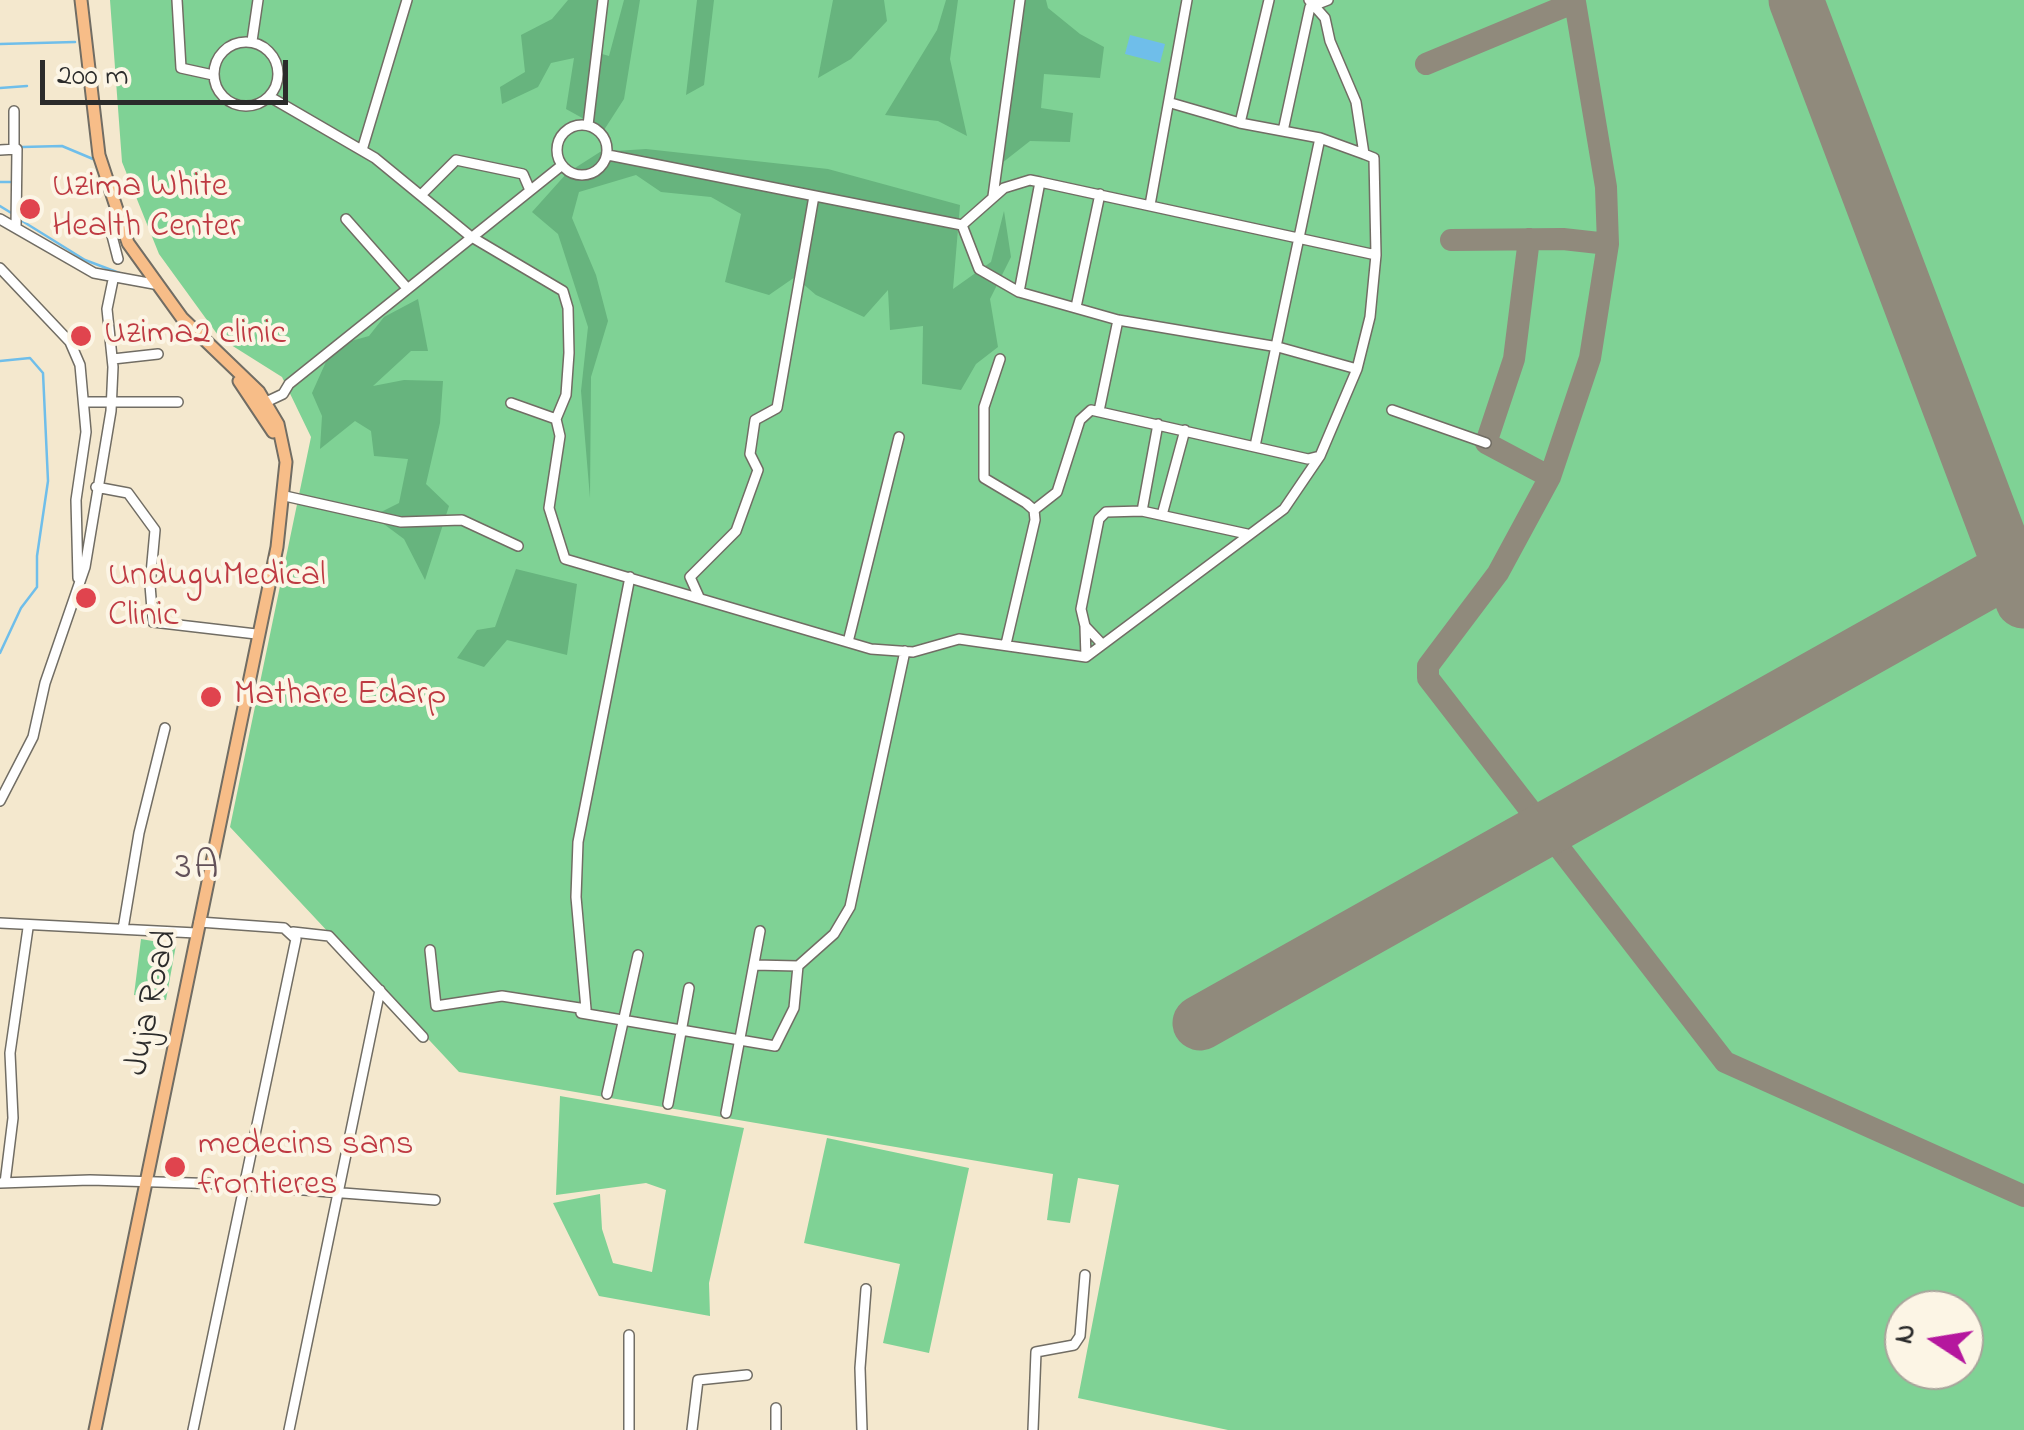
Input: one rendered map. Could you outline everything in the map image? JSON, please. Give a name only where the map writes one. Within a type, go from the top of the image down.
[{"type":"main road","points":[[81,0],[97,147],[118,219],[154,284],[266,402],[280,433],[286,470]]},
{"type":"main road","points":[[214,350],[268,422],[286,470]]},
{"type":"main road","name":"Juja Road","points":[[95,1430],[285,496],[286,470]]},
{"type":"street","points":[[177,0],[182,68],[213,75]]},
{"type":"street","points":[[252,41],[258,0]]},
{"type":"street","points":[[362,150],[406,0]]},
{"type":"street","points":[[588,124],[603,0]]},
{"type":"street","points":[[992,196],[1020,0]]},
{"type":"street","points":[[1150,205],[1187,0]]},
{"type":"street","points":[[1240,123],[1269,0]]},
{"type":"street","points":[[1310,3],[1328,0]]},
{"type":"street","points":[[1283,131],[1310,3]]},
{"type":"street","points":[[1310,3],[1326,18],[1330,40],[1356,102],[1364,154]]},
{"type":"street","points":[[252,41],[275,60],[277,73],[270,96],[256,107],[242,107],[218,92],[213,75],[224,50],[252,41]]},
{"type":"street","points":[[270,96],[362,150],[470,236],[562,291],[568,308],[569,353],[566,395],[556,419],[560,436],[549,508],[565,559],[871,650],[905,651],[960,639],[1086,658]]},
{"type":"street","points":[[1086,658],[1226,557],[1247,534],[1284,509],[1320,456],[1357,369],[1370,317],[1376,255],[1374,158],[1320,138],[1240,123],[1171,103]]},
{"type":"street","points":[[14,111],[16,228]]},
{"type":"street","points":[[588,124],[604,136],[608,155],[594,174],[582,176],[561,166],[558,142],[576,125],[588,124]]},
{"type":"street","points":[[1255,446],[1320,138]]},
{"type":"street","points":[[0,150],[14,149]]},
{"type":"street","points":[[608,155],[962,225]]},
{"type":"street","points":[[422,195],[456,160],[524,174],[529,188]]},
{"type":"street","points":[[266,402],[283,394],[289,384],[561,166]]},
{"type":"street","points":[[962,225],[992,196],[1030,180],[1376,255]]},
{"type":"street","points":[[1019,292],[1040,182]]},
{"type":"street","points":[[1076,307],[1100,194]]},
{"type":"street","points":[[699,597],[690,577],[736,531],[758,470],[750,454],[755,420],[776,408],[814,196]]},
{"type":"street","points":[[0,218],[62,258],[114,280],[154,284]]},
{"type":"street","points":[[346,218],[386,258],[407,288]]},
{"type":"street","points":[[118,219],[109,224],[118,259]]},
{"type":"street","points":[[962,225],[979,269],[1019,292],[1118,320],[1278,348],[1357,369]]},
{"type":"street","points":[[0,268],[70,342],[80,365],[86,432],[76,515],[78,584]]},
{"type":"street","points":[[0,801],[33,737],[45,683],[92,532],[112,400],[108,309],[114,280]]},
{"type":"street","points":[[1099,411],[1118,320]]},
{"type":"street","points":[[113,360],[158,354]]},
{"type":"street","points":[[1000,358],[984,407],[984,478],[1034,510]]},
{"type":"street","points":[[84,402],[178,402]]},
{"type":"street","points":[[511,403],[556,419]]},
{"type":"street","points":[[1392,410],[1486,444]]},
{"type":"street","points":[[1006,644],[1033,537],[1034,510],[1057,492],[1083,414],[1099,411],[1308,458],[1320,456]]},
{"type":"street","points":[[1142,511],[1158,424]]},
{"type":"street","points":[[1162,515],[1185,430]]},
{"type":"street","points":[[848,642],[899,438]]},
{"type":"street","points":[[96,487],[128,493],[154,530],[153,622],[256,634]]},
{"type":"street","points":[[285,496],[400,522],[462,520],[518,546]]},
{"type":"street","points":[[1086,658],[1082,599],[1099,518],[1118,510],[1142,511],[1247,534]]},
{"type":"street","points":[[564,1009],[586,1009],[576,897],[578,842],[630,577]]},
{"type":"street","points":[[1085,626],[1102,644]]},
{"type":"street","points":[[430,950],[436,1006],[502,996],[626,1023],[739,1042],[778,1044],[794,1008],[798,966],[834,934],[850,906],[905,651]]},
{"type":"street","points":[[122,929],[138,833],[164,728]]},
{"type":"street","points":[[0,923],[28,928],[198,928],[329,936],[423,1037]]},
{"type":"street","points":[[28,928],[10,1053],[13,1118],[2,1183],[242,1185],[434,1200]]},
{"type":"street","points":[[726,1113],[760,931]]},
{"type":"street","points":[[193,1430],[242,1185],[278,1036],[296,939],[294,932]]},
{"type":"street","points":[[607,1094],[626,1023],[638,955]]},
{"type":"street","points":[[754,965],[798,966]]},
{"type":"street","points":[[668,1104],[690,988]]},
{"type":"street","points":[[288,1430],[380,990]]},
{"type":"street","points":[[1034,1430],[1036,1352],[1046,1347],[1065,1348],[1080,1336],[1085,1275]]},
{"type":"street","points":[[862,1430],[866,1289]]},
{"type":"street","points":[[628,1335],[629,1430]]},
{"type":"street","points":[[692,1430],[695,1384],[702,1378],[747,1375]]},
{"type":"street","points":[[776,1408],[776,1430]]},
{"type":"green space","points":[[110,0],[2024,0],[2024,1430],[1228,1430],[1078,1398],[1119,1185],[1078,1178],[1070,1223],[1047,1220],[1053,1174],[459,1072],[230,827],[311,437],[282,377],[220,338],[159,254],[122,162]]},
{"type":"green space","points":[[568,0],[602,0],[595,52],[609,56],[624,0],[640,0],[624,99],[604,130],[566,109],[574,58],[551,63],[538,87],[502,104],[500,87],[525,72],[521,35],[552,19]]},
{"type":"green space","points":[[697,0],[714,0],[704,85],[686,95]]},
{"type":"green space","points":[[833,0],[884,0],[887,21],[851,59],[818,78]]},
{"type":"green space","points":[[946,0],[958,0],[950,59],[967,136],[938,121],[885,115],[937,30]]},
{"type":"green space","points":[[1019,0],[1046,0],[1048,8],[1080,34],[1104,47],[1100,78],[1044,74],[1041,108],[1073,113],[1070,142],[1030,141],[1002,163]]},
{"type":"green space","points":[[646,149],[828,169],[960,205],[953,289],[991,262],[1004,211],[1011,257],[990,299],[998,347],[976,364],[961,390],[922,384],[923,326],[890,330],[888,290],[864,317],[816,295],[795,277],[769,295],[725,282],[741,214],[711,197],[661,192],[636,175],[579,192],[572,218],[596,275],[608,321],[591,377],[590,498],[581,391],[588,327],[558,234],[532,212],[567,173],[600,152]]},
{"type":"green space","points":[[418,299],[428,351],[411,351],[373,386],[404,380],[443,381],[440,423],[426,484],[449,506],[425,580],[404,539],[373,516],[399,503],[408,459],[374,456],[371,431],[355,421],[320,449],[322,416],[312,393],[333,346],[369,336],[384,317]]},
{"type":"green space","points":[[516,569],[577,584],[567,655],[507,640],[484,667],[457,658],[477,630],[495,627]]},
{"type":"green space","points":[[141,939],[176,945],[166,1000],[134,995]]},
{"type":"green space","points":[[560,1096],[744,1128],[709,1283],[710,1316],[599,1296],[553,1203],[600,1194],[602,1229],[613,1263],[652,1272],[666,1190],[646,1183],[556,1195]]},
{"type":"green space","points":[[827,1138],[969,1168],[929,1353],[883,1343],[900,1264],[804,1243]]},
{"type":"water","points":[[1130,35],[1165,44],[1160,63],[1125,54]]},
{"type":"waterway","points":[[0,44],[75,42]]},
{"type":"waterway","points":[[0,88],[27,86]]},
{"type":"waterway","points":[[22,147],[62,146],[93,159]]},
{"type":"waterway","points":[[0,182],[13,182]]},
{"type":"waterway","points":[[0,206],[13,214]]},
{"type":"waterway","points":[[19,219],[85,260],[122,274]]},
{"type":"waterway","points":[[0,361],[30,358],[43,373],[48,481],[37,556],[37,587],[21,608],[0,653]]},
{"type":"taxiway","points":[[1426,64],[1575,2],[1606,187],[1608,244],[1590,358],[1550,477],[1498,573],[1428,666],[1428,678],[1725,1062],[2024,1196]]},
{"type":"taxiway","points":[[1529,239],[1514,359],[1486,443],[1550,477]]},
{"type":"taxiway","points":[[1451,240],[1563,239],[1608,244]]},
{"type":"runway","points":[[1796,0],[2023,601]]},
{"type":"runway","points":[[1200,1023],[2024,561]]},
{"type":"place","name":"Uzima White Health Center","points":[[30,209]]},
{"type":"place","name":"Uzima2 clinic","points":[[81,336]]},
{"type":"place","name":"UnduguMedical Clinic","points":[[86,598]]},
{"type":"place","name":"Mathare Edarp","points":[[211,697]]},
{"type":"place","name":"medecins sans frontieres","points":[[175,1167]]},
{"type":"district","name":"3A","points":[[198,870]]}]
